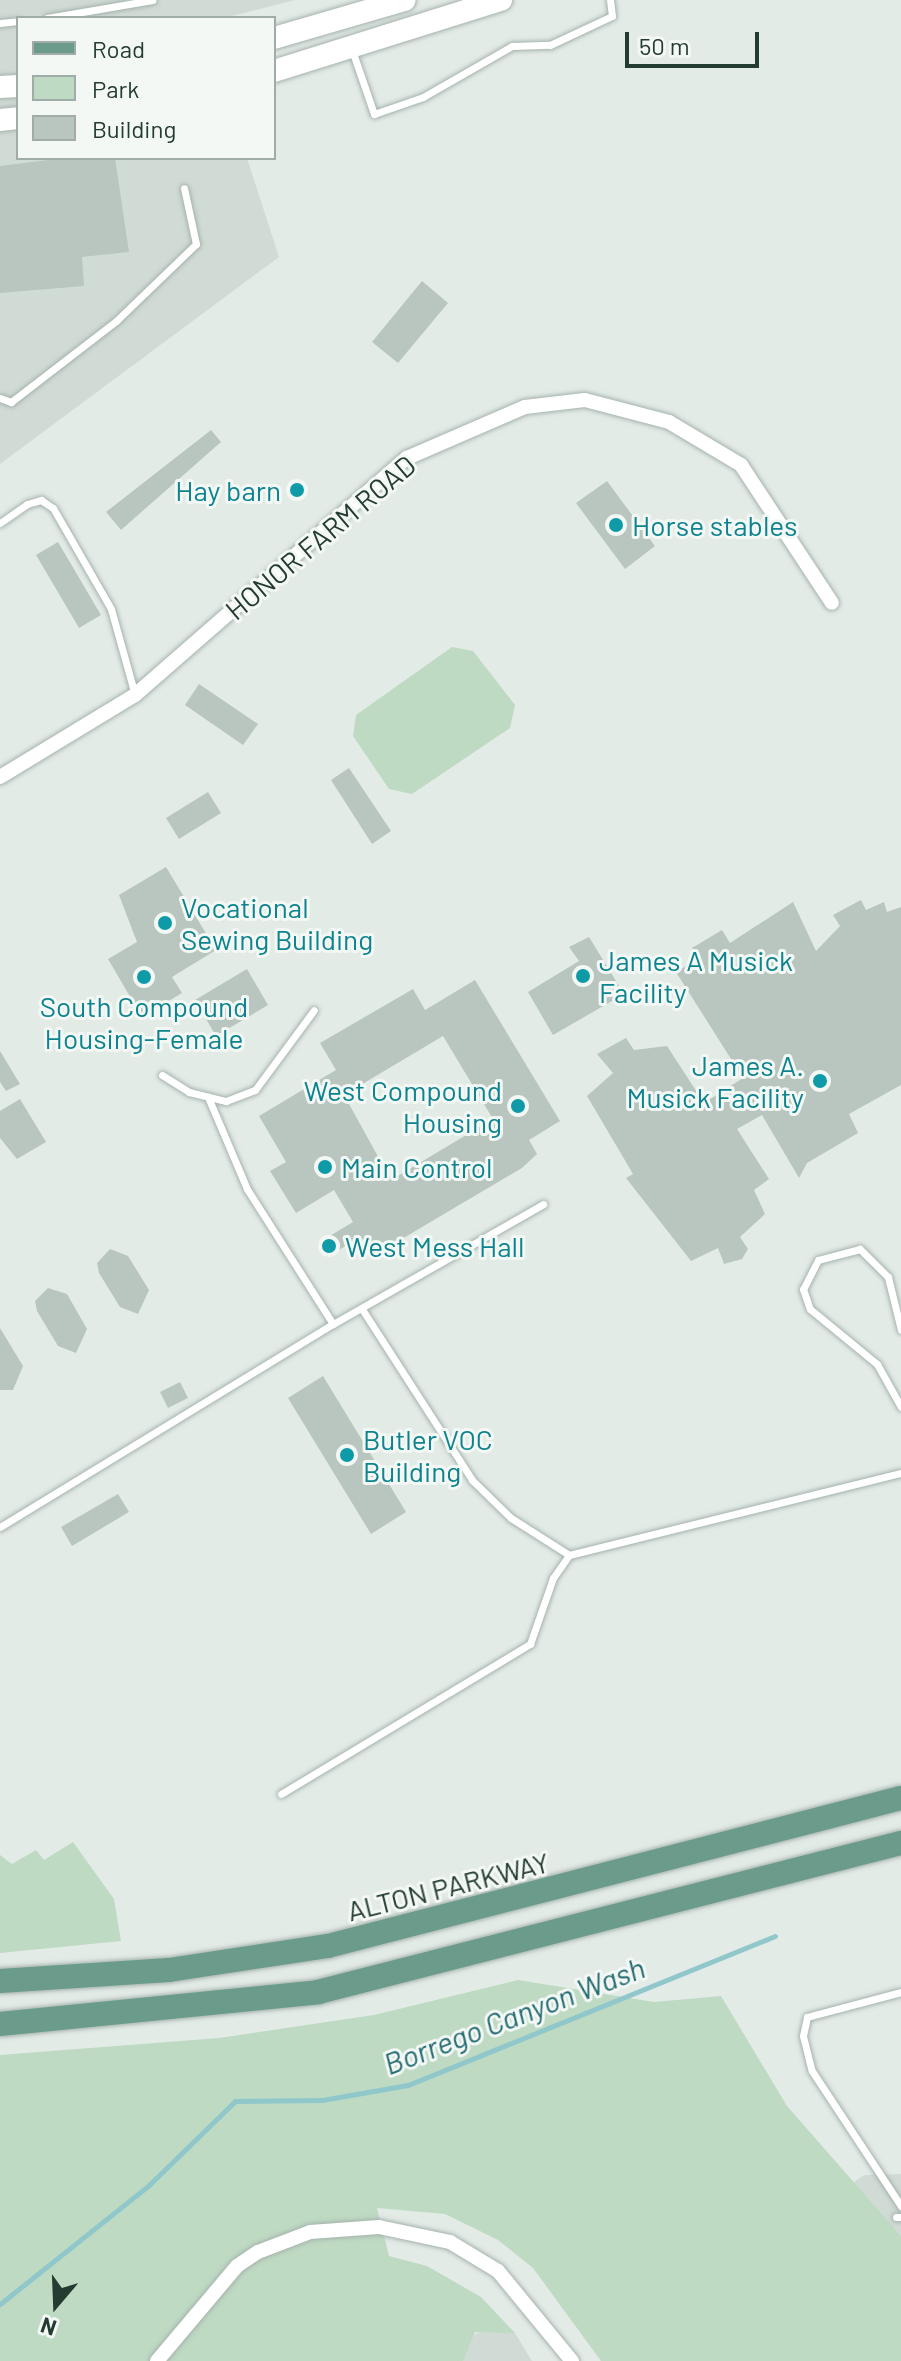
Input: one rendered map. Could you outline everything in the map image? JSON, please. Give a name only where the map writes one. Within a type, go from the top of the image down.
[{"type":"main road","points":[[276,37],[405,0]]},
{"type":"main road","points":[[276,70],[352,50],[501,0]]},
{"type":"main road","name":"ALTON PARKWAY","points":[[0,1981],[183,1968],[355,1941],[901,1798]]},
{"type":"main road","points":[[0,2024],[318,1992],[901,1843]]},
{"type":"street","name":"HONOR FARM ROAD","points":[[0,777],[135,695],[407,458],[525,407],[585,400],[669,422],[741,465],[832,603]]},
{"type":"street","points":[[157,2361],[237,2266],[258,2252],[310,2232],[379,2227],[450,2242],[498,2271],[572,2361]]},
{"type":"lane","points":[[59,16],[152,0]]},
{"type":"lane","points":[[352,50],[374,114],[423,97],[512,46],[550,45],[612,16],[610,0]]},
{"type":"lane","points":[[0,398],[11,402],[116,321],[196,244],[184,188]]},
{"type":"lane","points":[[0,523],[27,504],[41,500],[53,508],[111,609],[135,695]]},
{"type":"lane","points":[[162,1075],[208,1097],[226,1101],[255,1090],[314,1010]]},
{"type":"lane","points":[[208,1097],[247,1189],[333,1324]]},
{"type":"lane","points":[[0,1527],[333,1324],[543,1204]]},
{"type":"lane","points":[[901,1330],[888,1277],[860,1249],[818,1260],[803,1289],[810,1309],[877,1364],[901,1407]]},
{"type":"lane","points":[[362,1309],[472,1480],[511,1518],[569,1555]]},
{"type":"lane","points":[[281,1794],[530,1644],[553,1578],[569,1555],[901,1473]]},
{"type":"lane","points":[[901,1992],[807,2017],[803,2036],[812,2071],[901,2206]]},
{"type":"shaded area","points":[[0,0],[295,0],[232,16],[16,16],[16,160],[248,160],[279,257],[0,464]]},
{"type":"shaded area","points":[[901,2174],[901,2236],[851,2184],[864,2175]]},
{"type":"shaded area","points":[[490,2327],[515,2333],[532,2361],[463,2361],[468,2338]]},
{"type":"green space","points":[[452,647],[473,651],[515,705],[510,728],[412,794],[389,789],[353,736],[356,715]]},
{"type":"green space","points":[[73,1842],[114,1899],[121,1941],[0,1953],[0,1855],[12,1864],[36,1850],[44,1860]]},
{"type":"green space","points":[[518,1980],[654,2002],[721,1996],[787,2106],[901,2236],[901,2361],[601,2361],[533,2268],[498,2240],[445,2214],[377,2208],[389,2256],[427,2266],[481,2297],[515,2333],[475,2332],[463,2361],[0,2361],[0,2055],[219,2038],[374,2015]]},
{"type":"building","points":[[48,160],[115,160],[129,252],[82,257],[84,286],[0,293],[0,166]]},
{"type":"building","points":[[422,281],[448,303],[398,363],[372,342]]},
{"type":"building","points":[[211,430],[221,442],[121,530],[106,512]]},
{"type":"building","name":"Horse stables","points":[[607,481],[655,546],[625,569],[576,503]]},
{"type":"building","points":[[58,542],[101,615],[79,628],[36,555]]},
{"type":"building","points":[[199,684],[258,724],[243,745],[185,705]]},
{"type":"building","points":[[349,768],[391,831],[372,844],[331,780]]},
{"type":"building","points":[[208,792],[221,813],[179,839],[166,818]]},
{"type":"building","name":"Vocational Sewing Building","points":[[166,867],[216,950],[172,977],[182,993],[142,1017],[108,959],[137,942],[119,895]]},
{"type":"building","name":"James A. Musick Facility","points":[[861,900],[866,910],[884,902],[887,912],[901,907],[901,1085],[849,1114],[858,1133],[807,1163],[799,1178],[762,1115],[737,1129],[769,1179],[754,1190],[765,1214],[740,1237],[748,1249],[742,1259],[724,1264],[718,1248],[691,1261],[626,1178],[633,1174],[587,1096],[613,1073],[597,1054],[626,1038],[634,1050],[667,1046],[704,1103],[743,1078],[676,972],[698,959],[692,948],[722,930],[730,943],[793,902],[816,951],[840,926],[833,915]]},
{"type":"building","name":"James A Musick Facility","points":[[589,937],[624,994],[553,1035],[528,992],[579,961],[569,947]]},
{"type":"building","points":[[247,969],[268,1005],[216,1036],[195,1000]]},
{"type":"building","name":"West Compound Housing","points":[[475,980],[560,1121],[529,1140],[537,1154],[522,1168],[373,1256],[361,1237],[327,1257],[318,1243],[353,1222],[334,1190],[296,1213],[270,1171],[286,1162],[259,1116],[336,1070],[320,1043],[413,989],[425,1010]],"holes":[[[443,1036],[493,1119],[391,1180],[344,1095]]]},
{"type":"building","points":[[0,1051],[20,1084],[6,1091],[0,1082]]},
{"type":"building","points":[[20,1099],[46,1142],[17,1159],[0,1138],[0,1111]]},
{"type":"building","points":[[110,1249],[128,1256],[149,1290],[138,1314],[120,1307],[99,1273],[97,1263]]},
{"type":"building","points":[[48,1288],[67,1294],[87,1329],[76,1353],[58,1346],[37,1311],[35,1301]]},
{"type":"building","points":[[0,1328],[23,1366],[13,1390],[0,1390]]},
{"type":"building","name":"Butler VOC Building","points":[[323,1376],[406,1512],[371,1534],[288,1398]]},
{"type":"building","points":[[180,1382],[188,1398],[168,1408],[160,1392]]},
{"type":"building","points":[[118,1494],[129,1512],[72,1546],[61,1527]]},
{"type":"waterway","name":"Borrego Canyon Wash","points":[[0,2304],[149,2185],[235,2101],[322,2100],[408,2085],[775,1936]]},
{"type":"place","name":"Hay barn","points":[[297,490]]},
{"type":"place","name":"Horse stables","points":[[616,525]]},
{"type":"place","name":"Vocational Sewing Building","points":[[165,923]]},
{"type":"place","name":"James A Musick Facility","points":[[583,976]]},
{"type":"place","name":"South Compound Housing-Female","points":[[144,977]]},
{"type":"place","name":"James A. Musick Facility","points":[[820,1081]]},
{"type":"place","name":"West Compound Housing","points":[[518,1106]]},
{"type":"place","name":"Main Control","points":[[325,1167]]},
{"type":"place","name":"West Mess Hall","points":[[329,1246]]},
{"type":"place","name":"Butler VOC Building","points":[[347,1455]]}]
